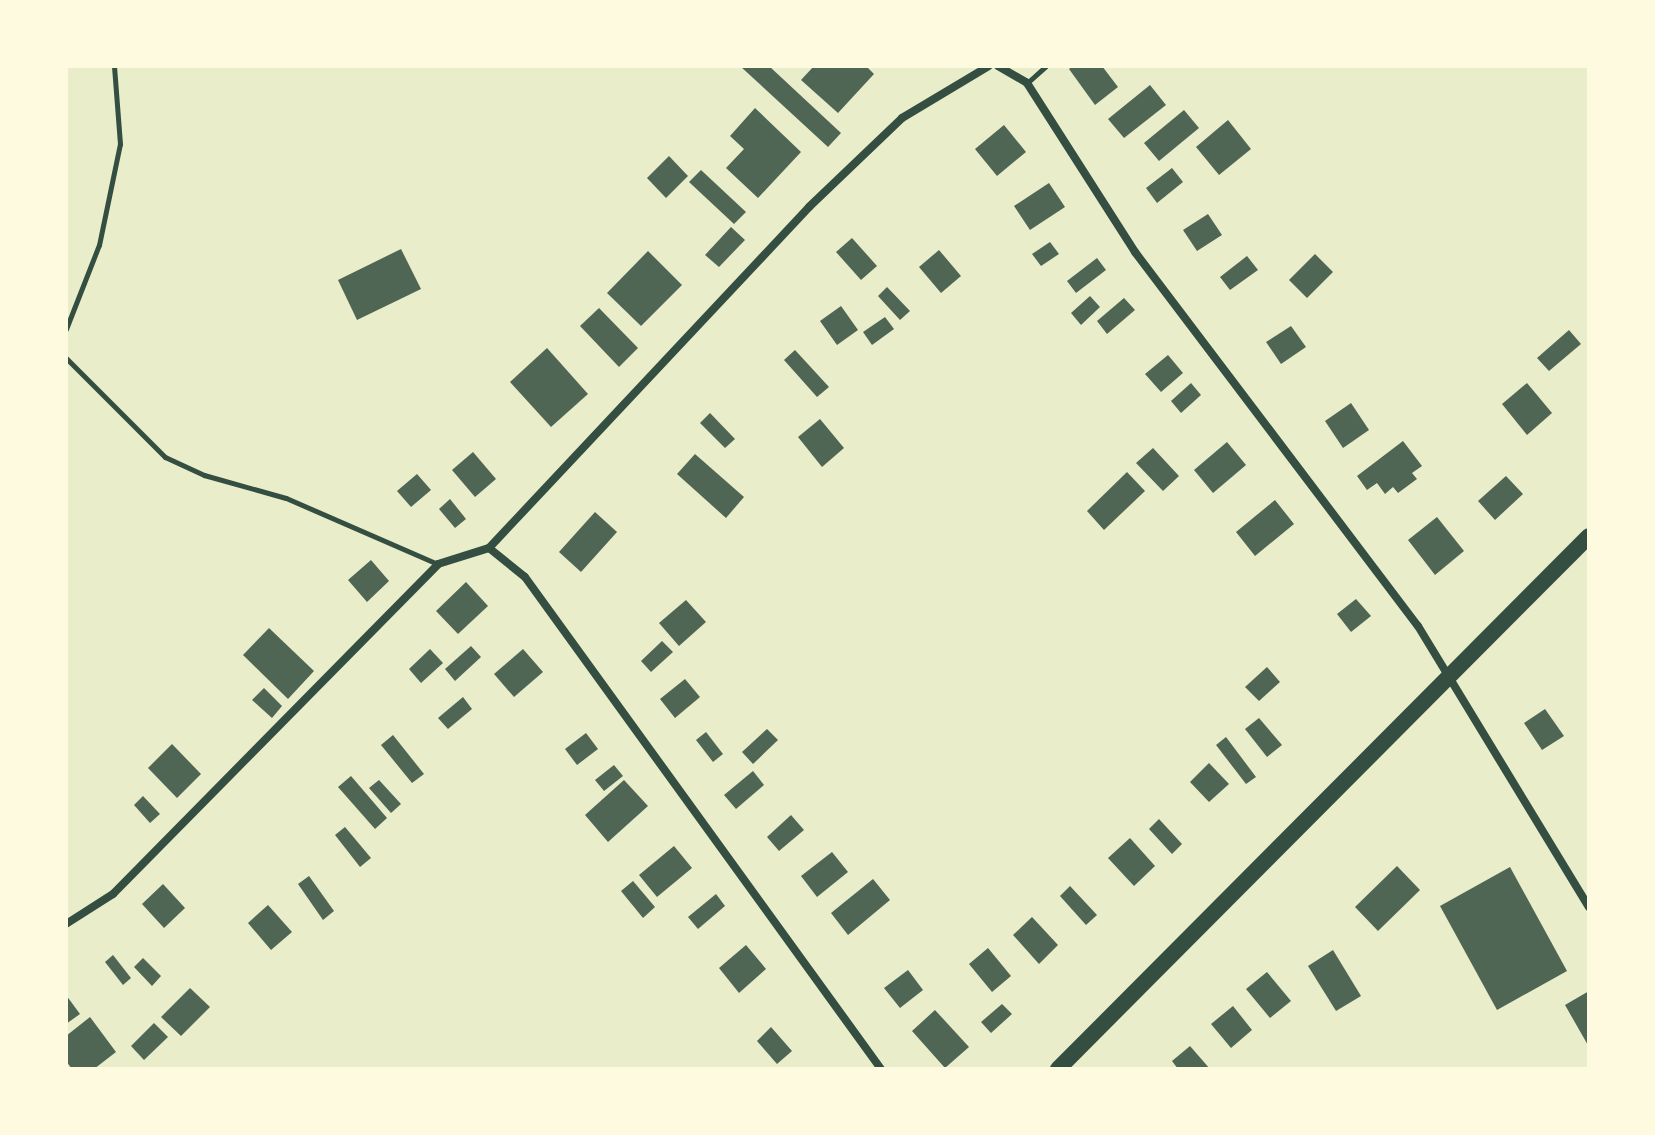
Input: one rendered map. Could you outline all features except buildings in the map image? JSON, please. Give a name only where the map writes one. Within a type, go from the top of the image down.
[{"type":"main road","points":[[1058,1069],[1589,536]]},
{"type":"street","points":[[66,924],[113,894],[438,564],[489,548],[809,207],[891,128],[989,66]]},
{"type":"street","points":[[998,66],[1027,83],[1135,252],[1418,626],[1589,907]]},
{"type":"street","points":[[489,548],[525,577],[881,1069]]},
{"type":"lane","points":[[66,329],[99,245],[120,144],[114,66]]},
{"type":"lane","points":[[1027,83],[1046,66]]},
{"type":"lane","points":[[66,358],[165,457],[204,475],[286,498],[438,564]]}]
